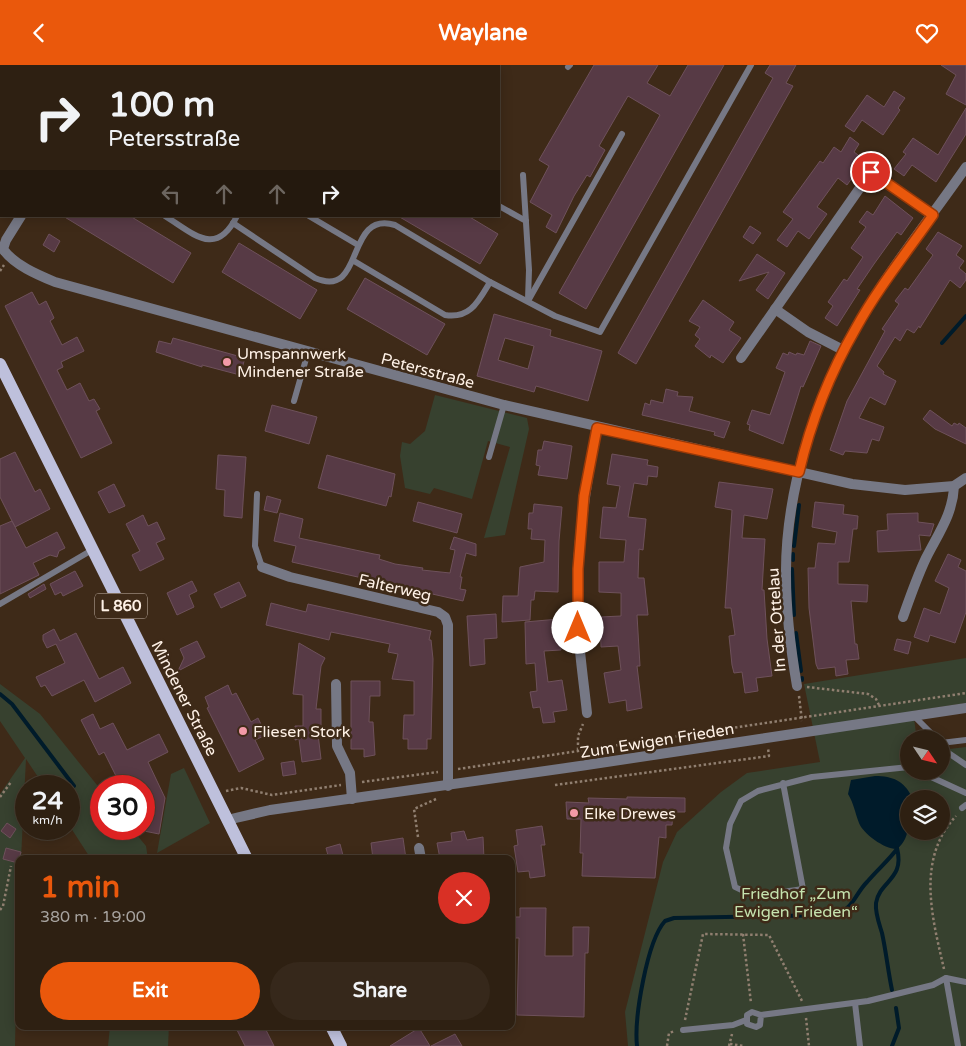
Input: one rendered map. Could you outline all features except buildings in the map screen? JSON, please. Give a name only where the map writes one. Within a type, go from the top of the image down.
[{"type":"main road","name":"Mindener Straße","points":[[0,364],[245,855]]},
{"type":"main road","points":[[333,1030],[341,1046]]},
{"type":"street","name":"In der Ottelau","points":[[797,686],[786,577],[789,531],[799,472],[820,402],[843,350],[872,303],[966,167]]},
{"type":"street","points":[[741,358],[871,172],[933,215]]},
{"type":"street","name":"Petersstraße","points":[[20,217],[6,239],[3,249],[9,257],[55,282],[308,353],[597,428],[852,484],[905,490],[954,486]]},
{"type":"street","points":[[775,309],[808,332],[843,350]]},
{"type":"street","points":[[587,713],[578,628],[578,569],[584,496],[597,428]]},
{"type":"street","points":[[903,617],[927,558],[945,523],[954,500],[954,486],[966,478]]},
{"type":"street","name":"Falterweg","points":[[262,567],[290,577],[438,613],[445,617],[448,625],[448,786]]},
{"type":"street","points":[[336,684],[337,746],[352,783],[352,799]]},
{"type":"street","name":"Zum Ewigen Frieden","points":[[227,820],[270,810],[448,786],[966,708]]},
{"type":"lane","points":[[233,223],[320,280],[331,281],[342,276],[354,261],[358,245],[369,227],[380,220],[395,225],[490,282],[555,316],[600,332],[751,65]]},
{"type":"lane","points":[[528,301],[622,135]]},
{"type":"lane","points":[[523,175],[529,270],[528,301]]},
{"type":"lane","points":[[500,207],[526,221]]},
{"type":"lane","points":[[167,217],[205,240],[214,240],[222,237],[236,217]]},
{"type":"lane","points":[[311,217],[358,245]]},
{"type":"lane","points":[[354,261],[445,315],[463,315],[471,310],[490,282]]},
{"type":"lane","points":[[294,401],[308,353]]},
{"type":"lane","points":[[489,457],[504,405]]},
{"type":"lane","points":[[257,494],[255,546],[262,567]]},
{"type":"lane","points":[[0,604],[92,549]]},
{"type":"lane","points":[[914,716],[928,730]]},
{"type":"lane","points":[[950,742],[966,740]]},
{"type":"lane","points":[[950,754],[966,765]]},
{"type":"lane","points":[[783,783],[803,889],[766,895],[744,892],[735,887],[726,848],[730,824],[741,801],[758,791],[783,783],[812,777],[900,768]]},
{"type":"lane","points":[[938,780],[966,793]]},
{"type":"lane","points":[[683,1030],[733,1025],[746,1019],[752,1012],[761,1015],[855,1003],[933,985],[946,978],[966,982]]},
{"type":"lane","points":[[946,978],[958,1046]]},
{"type":"lane","points":[[855,1003],[860,1046]]},
{"type":"lane","points":[[746,1019],[751,1027],[756,1027],[760,1025],[761,1015]]},
{"type":"path","points":[[802,719],[797,686],[868,695],[876,699],[880,706],[883,721]]},
{"type":"path","points":[[214,793],[241,788],[272,795],[802,719],[966,693]]},
{"type":"path","points":[[578,736],[580,766]]},
{"type":"path","points":[[555,785],[769,756],[768,738]]},
{"type":"path","points":[[0,797],[11,782]]},
{"type":"path","points":[[946,978],[935,930],[930,895],[931,863],[937,843],[949,824],[964,807]]},
{"type":"path","points":[[414,809],[420,853]]},
{"type":"path","points":[[0,910],[3,906],[11,866]]},
{"type":"path","points":[[667,1046],[669,1033],[683,1030],[703,935],[769,935],[806,1009],[809,1046]]},
{"type":"path","points":[[744,935],[752,1012]]},
{"type":"path","points":[[730,1043],[744,1046]]},
{"type":"green space","points":[[435,395],[527,418],[529,429],[505,535],[484,538],[510,447],[488,441],[472,499],[434,488],[430,494],[405,488],[400,456],[402,442],[410,444],[425,431]]},
{"type":"green space","name":"Friedhof „Zum Ewigen Frieden“","points":[[966,658],[966,703],[913,711],[916,730],[900,730],[900,780],[950,780],[950,749],[966,747],[966,1046],[628,1046],[625,1012],[663,862],[677,832],[721,792],[747,773],[820,762],[804,684]]},
{"type":"green space","points":[[0,684],[40,714],[90,776],[90,840],[141,840],[146,846],[147,855],[88,855],[79,840],[80,775],[37,775],[26,759],[25,775],[15,775],[15,840],[22,840],[21,855],[15,855],[15,1046],[0,1046],[0,794],[25,758],[0,721]]},
{"type":"green space","points":[[184,768],[210,823],[157,853],[171,774]]},
{"type":"green space","points":[[110,1030],[169,1030],[168,1046],[108,1046]]},
{"type":"water","points":[[875,776],[893,778],[902,783],[907,790],[900,790],[900,840],[904,840],[897,849],[881,844],[861,827],[848,794],[851,780]]},
{"type":"waterway","points":[[942,343],[966,316]]},
{"type":"waterway","points":[[794,546],[799,505]]},
{"type":"waterway","points":[[793,554],[793,560]]},
{"type":"waterway","points":[[792,569],[794,615]]},
{"type":"waterway","points":[[796,633],[801,671]]},
{"type":"waterway","points":[[0,694],[12,704],[66,775]]},
{"type":"waterway","points":[[892,990],[876,903],[878,895],[898,867],[897,848]]},
{"type":"waterway","points":[[637,1046],[640,999],[647,962],[665,921],[674,918],[834,915],[850,906],[863,887],[897,849]]},
{"type":"waterway","points":[[892,1046],[899,1028],[896,1008]]},
{"type":"place","name":"Umspannwerk Mindener Straße","points":[[227,362]]},
{"type":"place","name":"Fliesen Stork","points":[[243,731]]},
{"type":"place","name":"Elke Drewes","points":[[574,813]]},
{"type":"route","points":[[578,628],[578,569],[584,496],[597,428],[799,472],[820,402],[843,350],[877,295],[933,215],[871,172]]}]
